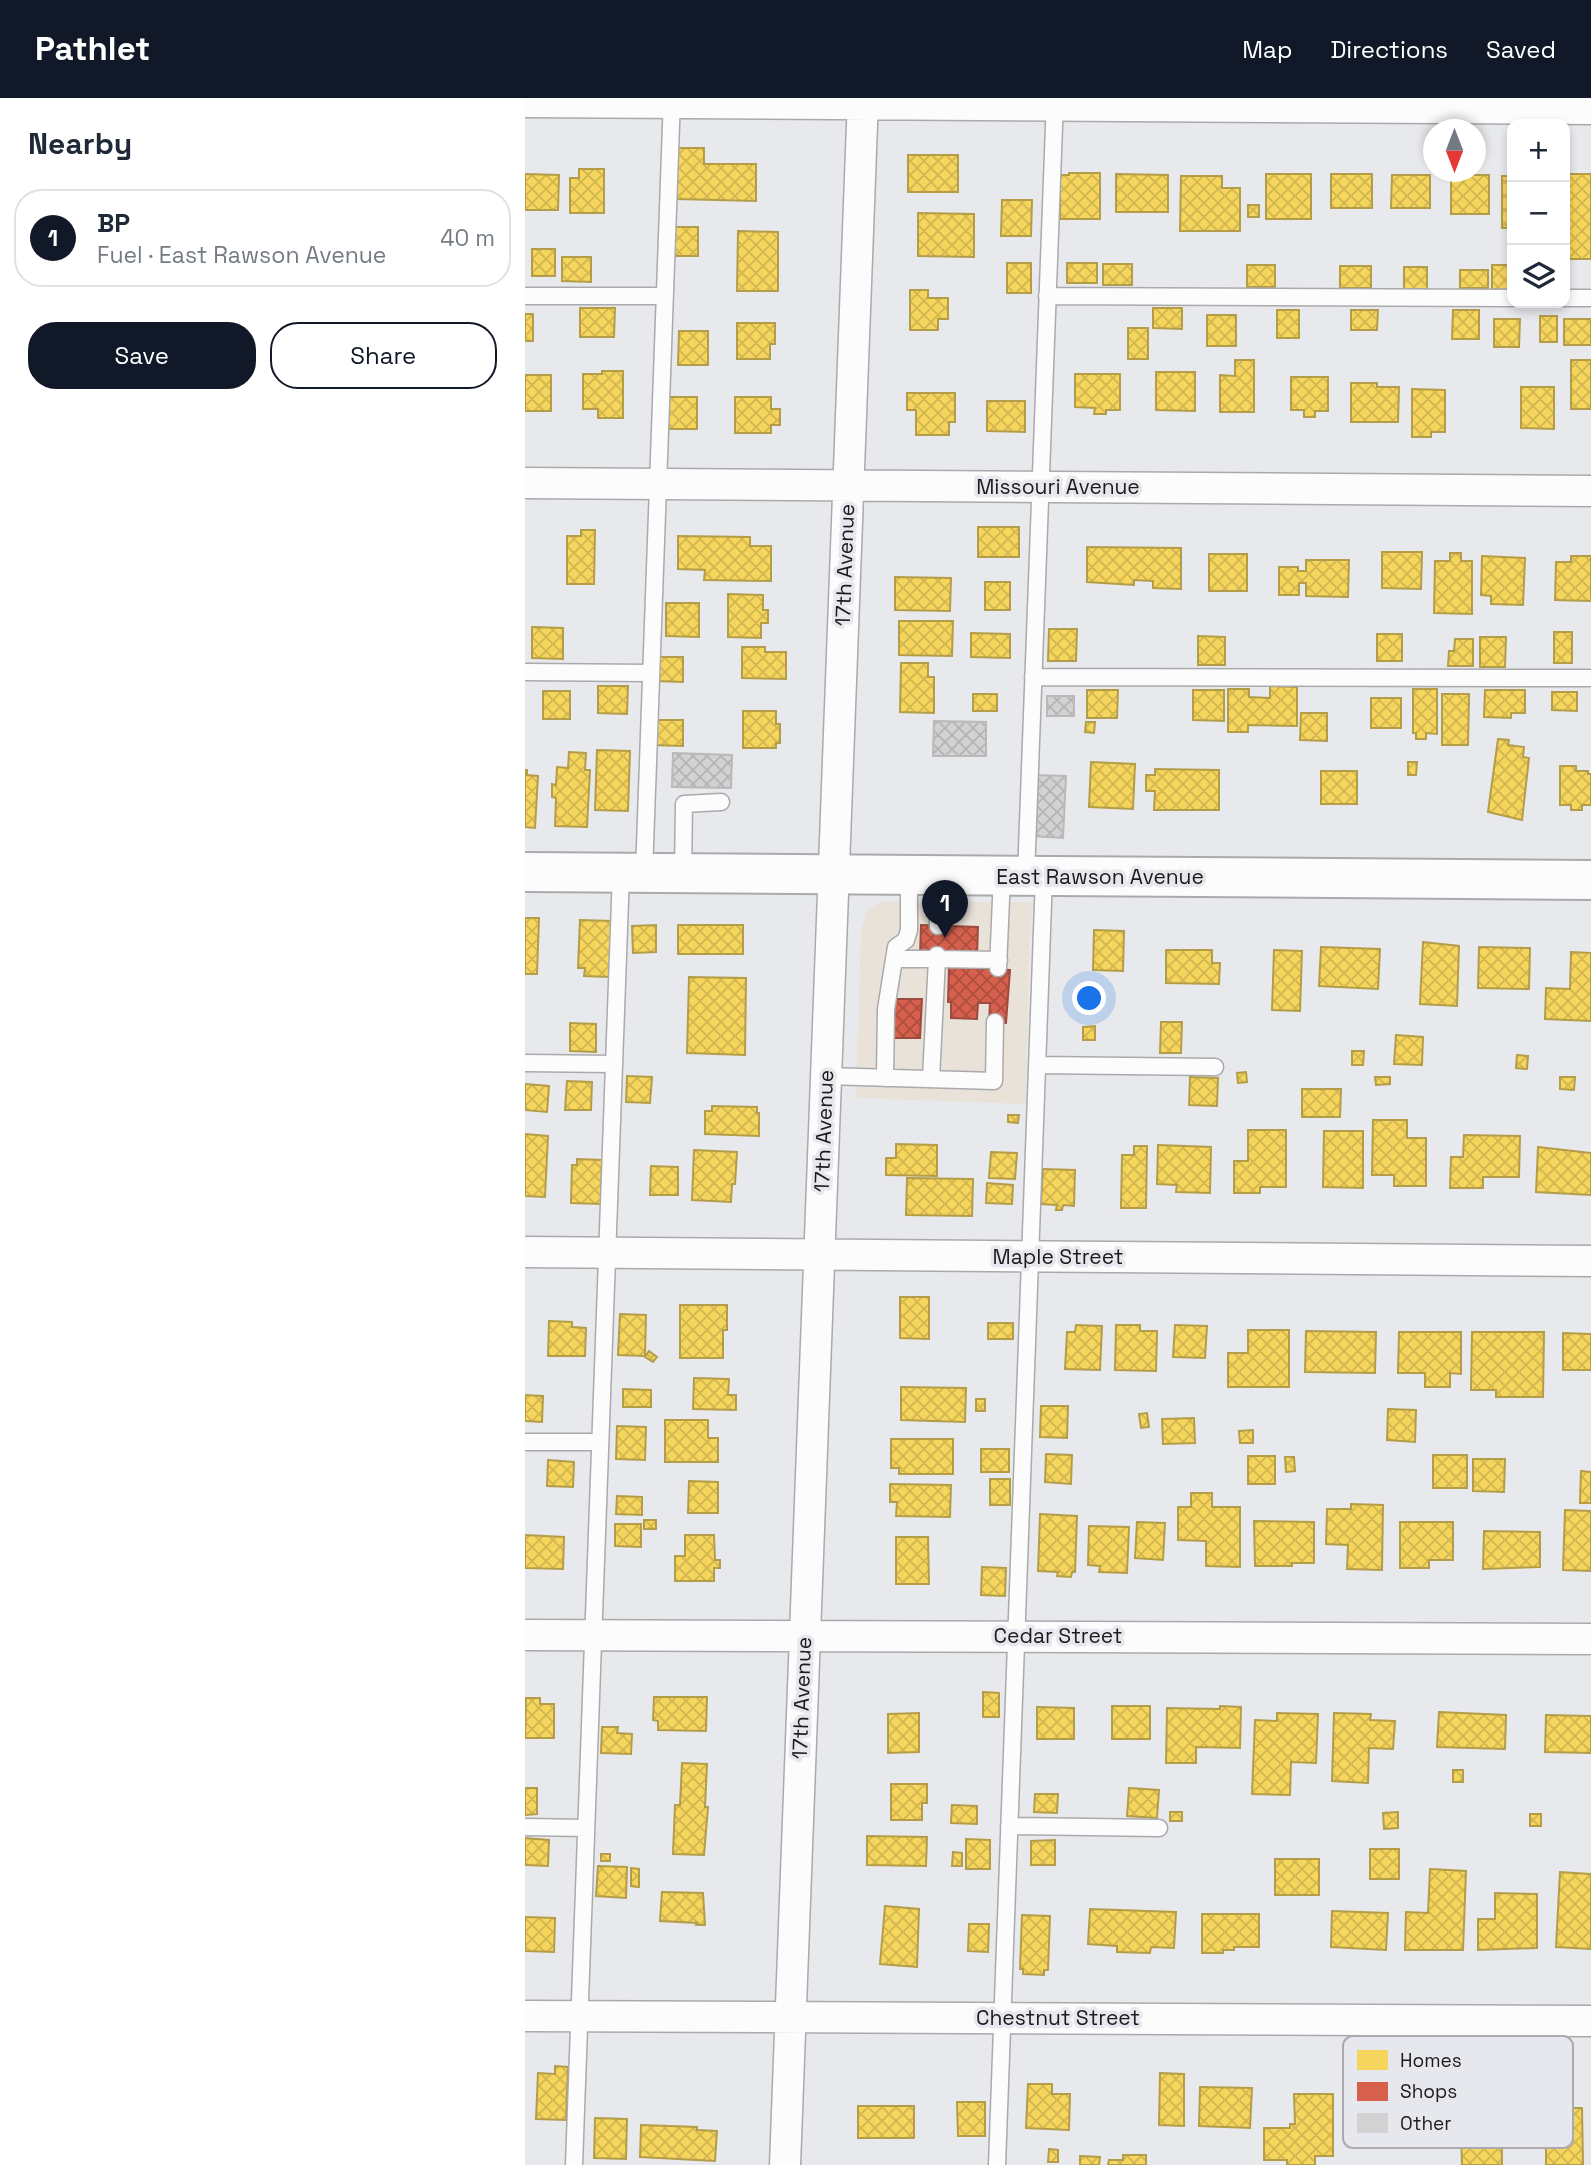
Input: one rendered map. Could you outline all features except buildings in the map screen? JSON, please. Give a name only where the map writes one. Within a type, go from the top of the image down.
[{"type":"main road","name":"East Rawson Avenue","points":[[525,872],[1591,880]]},
{"type":"street","name":"17th Avenue","points":[[785,2165],[863,101]]},
{"type":"street","points":[[525,102],[1055,102],[1591,109]]},
{"type":"street","name":"Missouri Avenue","points":[[525,484],[1591,491]]},
{"type":"street","name":"Maple Street","points":[[525,1252],[1591,1261]]},
{"type":"street","name":"Cedar Street","points":[[525,1635],[1591,1639]]},
{"type":"street","name":"Chestnut Street","points":[[525,2016],[1591,2021]]},
{"type":"lane","points":[[574,2165],[614,1064],[651,673],[672,100]]},
{"type":"lane","points":[[996,2165],[1037,1065],[1024,876],[1055,102]]},
{"type":"lane","points":[[525,296],[665,296]]},
{"type":"lane","points":[[1047,296],[1507,298]]},
{"type":"lane","points":[[1570,298],[1591,298]]},
{"type":"lane","points":[[525,672],[651,673]]},
{"type":"lane","points":[[1033,677],[1591,678]]},
{"type":"lane","points":[[683,874],[684,804],[720,802]]},
{"type":"lane","points":[[924,876],[938,926]]},
{"type":"lane","points":[[885,1078],[885,1009],[896,947],[906,940],[924,876]]},
{"type":"lane","points":[[894,959],[937,957],[998,964],[1024,876]]},
{"type":"lane","points":[[931,1079],[937,957]]},
{"type":"lane","points":[[826,1076],[993,1080],[995,1023]]},
{"type":"lane","points":[[525,1063],[614,1064]]},
{"type":"lane","points":[[1037,1065],[1215,1067]]},
{"type":"lane","points":[[525,1442],[600,1443]]},
{"type":"lane","points":[[1009,1826],[1159,1828]]},
{"type":"lane","points":[[525,1827],[586,1828]]},
{"type":"shaded area","points":[[884,901],[1033,902],[1029,952],[1026,1104],[856,1098],[861,930],[868,909]]},
{"type":"place","name":"BP","points":[[945,938]]}]
